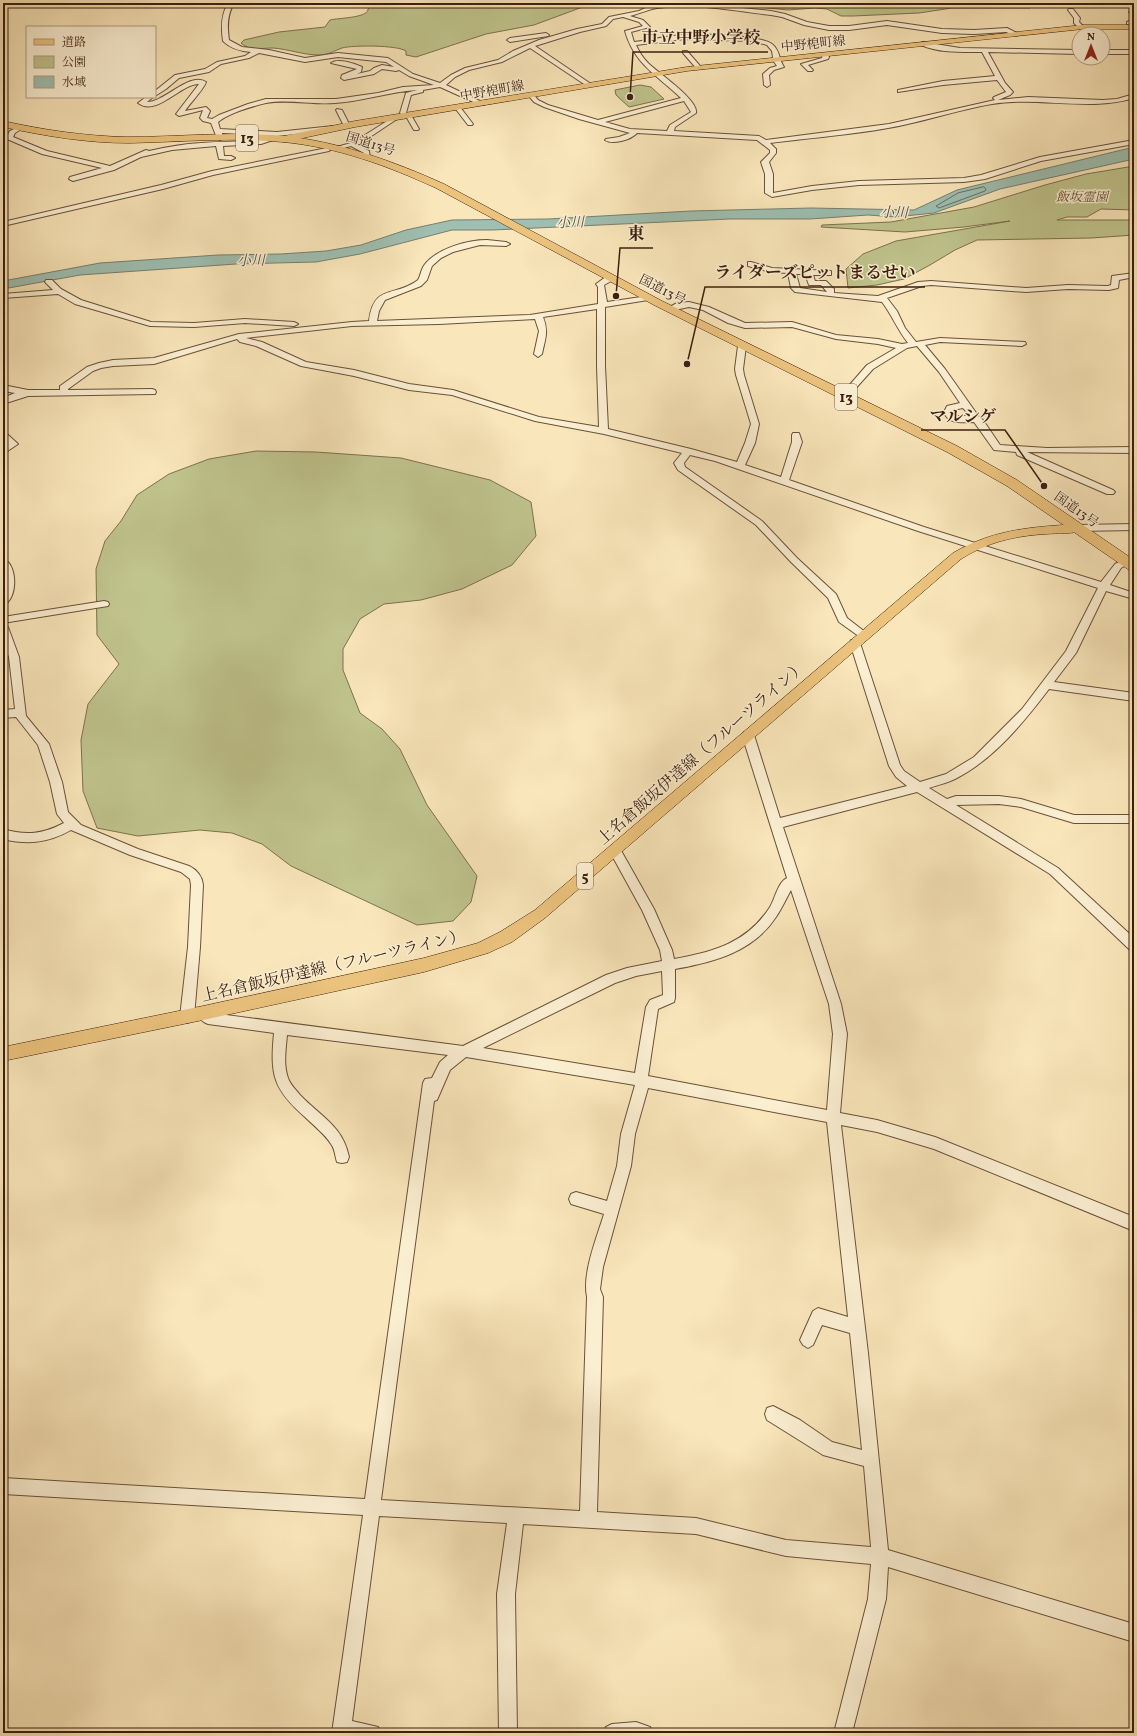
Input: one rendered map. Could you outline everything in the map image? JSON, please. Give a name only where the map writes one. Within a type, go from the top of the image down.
[{"type":"highway","name":"国道13号","points":[[3,124],[17,129],[76,138],[104,140],[219,137],[284,139],[335,148],[368,157],[409,172],[479,207],[648,298],[952,450],[987,469],[1053,510],[1130,565]]},
{"type":"main road","name":"中野梍町線","points":[[1098,26],[1132,24]]},
{"type":"main road","name":"中野梍町線","points":[[284,139],[348,125],[656,74],[776,59],[1071,28]]},
{"type":"main road","name":"上名倉飯坂伊達線（フルーツライン）","points":[[3,1054],[203,1014],[424,965],[482,948],[506,937],[540,914],[944,566],[974,545],[987,539],[1008,534],[1078,528]]},
{"type":"street","points":[[231,3],[226,15],[226,41],[237,48],[303,60],[353,64],[360,68],[359,71],[344,76],[344,78],[372,73],[376,69],[382,67],[400,69]]},
{"type":"street","points":[[416,129],[407,116],[403,113],[408,94],[441,85],[453,76],[467,69],[500,61],[515,52],[541,41],[579,30],[604,25],[610,18],[641,12],[654,6],[685,4],[771,13],[783,15],[806,24],[830,28],[849,28],[887,23],[942,31],[974,32],[1007,30],[1016,34]]},
{"type":"street","points":[[1071,12],[1077,18],[1076,22],[1080,26]]},
{"type":"street","points":[[623,16],[641,21],[647,27],[628,31],[632,44],[639,58],[685,99],[694,112],[672,126],[670,133]]},
{"type":"street","points":[[510,40],[557,34],[564,35]]},
{"type":"street","points":[[632,44],[684,36],[753,39],[769,44],[775,51],[776,59],[782,67],[770,70],[766,74],[767,85]]},
{"type":"street","points":[[923,44],[928,46],[985,52],[1071,52]]},
{"type":"street","points":[[531,46],[589,85]]},
{"type":"street","points":[[156,93],[177,76],[207,70],[219,63],[247,57],[258,51]]},
{"type":"street","points":[[685,52],[699,68]]},
{"type":"street","points":[[985,52],[999,78],[1010,93],[992,99],[992,105]]},
{"type":"street","points":[[1111,52],[1134,52]]},
{"type":"street","points":[[810,70],[804,64],[824,59],[826,57],[825,54]]},
{"type":"street","points":[[313,60],[338,55],[388,60],[411,75],[441,85],[482,104]]},
{"type":"street","points":[[900,91],[943,83],[999,78]]},
{"type":"street","points":[[148,98],[141,103],[153,103],[170,96],[193,83],[203,82],[202,86],[191,97],[179,114],[204,108],[206,111],[203,118],[214,122]]},
{"type":"street","points":[[214,122],[221,116],[250,105],[266,101],[336,101],[378,95],[402,89],[426,89]]},
{"type":"street","points":[[531,95],[536,101],[546,106],[634,131],[752,136],[765,142],[773,150],[765,162],[769,174],[769,193],[772,195],[812,188],[859,184],[975,179],[1040,159],[1134,142]]},
{"type":"street","points":[[765,142],[888,126],[1028,99],[1103,102],[1118,101],[1134,96]]},
{"type":"street","points":[[599,122],[685,99]]},
{"type":"street","points":[[458,108],[470,124]]},
{"type":"street","points":[[341,111],[348,125]]},
{"type":"street","points":[[340,147],[378,133],[397,117]]},
{"type":"street","points":[[214,122],[219,137],[221,158],[231,158]]},
{"type":"street","points":[[140,155],[219,137],[277,134],[334,128]]},
{"type":"street","points":[[3,130],[17,129]]},
{"type":"street","points":[[17,129],[9,135],[9,138],[32,148],[86,163],[111,168]]},
{"type":"street","points":[[608,140],[624,138],[633,134],[634,131]]},
{"type":"street","points":[[73,179],[111,168],[140,155],[165,139]]},
{"type":"street","points":[[351,144],[367,152],[368,157]]},
{"type":"street","points":[[3,224],[163,187],[212,173],[327,150]]},
{"type":"street","points":[[373,323],[377,301],[382,297],[419,284],[426,276],[426,268],[430,262],[441,255],[476,242],[506,244]]},
{"type":"street","points":[[751,264],[765,269],[792,272],[828,273]]},
{"type":"street","points":[[792,272],[796,289],[830,294],[880,298],[921,284],[931,283],[1026,290],[1068,287],[1109,288],[1115,286],[1114,278],[1134,274]]},
{"type":"street","points":[[809,273],[812,283],[823,283],[831,291],[830,294]]},
{"type":"street","points":[[604,431],[601,366],[602,287],[600,284],[610,278]]},
{"type":"street","points":[[50,282],[51,286],[59,292],[87,305],[155,325],[250,322],[331,326]]},
{"type":"street","points":[[3,296],[59,292]]},
{"type":"street","points":[[65,393],[63,388],[90,370],[99,366],[113,363],[154,361],[239,336],[373,323],[439,322],[538,316],[648,298]]},
{"type":"street","points":[[880,298],[888,303],[901,329],[940,367],[965,405],[980,422],[997,448],[1047,451],[1134,450]]},
{"type":"street","points":[[670,309],[678,304],[700,307],[709,309],[742,325],[770,323],[788,324],[834,337],[878,341],[902,347]]},
{"type":"street","points":[[538,316],[543,327],[538,354]]},
{"type":"street","points":[[239,336],[243,340],[259,344],[304,364],[354,373],[409,387],[453,393],[538,419],[604,431],[688,451],[740,466],[1020,562],[1134,596]]},
{"type":"street","points":[[844,396],[870,367],[902,347],[916,343],[940,340],[1022,344]]},
{"type":"street","points":[[740,466],[750,443],[755,424],[740,375],[739,369],[742,346]]},
{"type":"street","points":[[3,388],[28,393],[152,392]]},
{"type":"street","points":[[3,401],[28,393]]},
{"type":"street","points":[[965,405],[950,408],[948,412],[949,415],[955,419],[976,419]]},
{"type":"street","points":[[3,435],[13,444],[3,451]]},
{"type":"street","points":[[784,481],[797,442],[796,435]]},
{"type":"street","points":[[1011,449],[1110,492]]},
{"type":"street","points":[[688,451],[679,463],[681,468],[759,523],[794,560],[832,596],[843,620],[860,639],[895,766],[900,774],[1054,871],[1134,946]]},
{"type":"street","points":[[1078,528],[1134,527]]},
{"type":"street","points":[[3,562],[10,575],[11,582],[3,602]]},
{"type":"street","points":[[776,824],[919,787],[950,777],[978,760],[1026,712],[1071,653],[1103,587],[1118,566],[1130,565]]},
{"type":"street","points":[[3,620],[104,604]]},
{"type":"street","points":[[3,627],[14,658],[21,717],[43,744],[56,782],[63,814],[77,828],[128,850],[185,869],[193,873],[196,877],[197,885],[194,947],[187,1017]]},
{"type":"street","points":[[1046,685],[1134,697]]},
{"type":"street","points":[[3,714],[20,713]]},
{"type":"street","points":[[748,735],[835,1004],[840,1034],[833,1117],[857,1327],[880,1556],[877,1599],[844,1733]]},
{"type":"street","points":[[946,804],[956,800],[1004,800],[1074,819],[1134,820]]},
{"type":"street","points":[[3,834],[22,839],[37,839],[47,837],[72,824]]},
{"type":"street","points":[[588,1520],[595,1297],[593,1289],[597,1262],[624,1166],[628,1134],[642,1081],[652,1007],[655,1004],[669,998],[670,994],[667,954],[655,923],[615,850]]},
{"type":"street","points":[[428,1102],[447,1063],[466,1052],[618,976],[710,956],[730,950],[739,945],[768,918],[775,909],[789,882],[794,881]]},
{"type":"street","points":[[203,1014],[208,1018],[466,1052],[642,1081],[833,1117],[898,1131],[936,1143],[1134,1224]]},
{"type":"street","points":[[281,1028],[281,1077],[285,1086],[299,1103],[325,1126],[338,1143],[342,1157]]},
{"type":"street","points":[[372,1733],[341,1731],[430,1083]]},
{"type":"street","points":[[576,1200],[611,1209]]},
{"type":"street","points":[[808,1340],[818,1316],[857,1327]]},
{"type":"street","points":[[773,1414],[829,1449],[870,1460]]},
{"type":"street","points":[[3,1486],[696,1526],[791,1549],[880,1556],[1134,1633]]},
{"type":"street","points":[[508,1733],[506,1594],[516,1515]]},
{"type":"street","points":[[612,1733],[636,1731],[644,1733]]},
{"type":"green space","points":[[369,3],[617,3],[588,5],[534,25],[486,34],[416,57],[406,55],[406,51],[401,49],[385,47],[348,47],[328,54],[319,55],[273,48],[252,48],[244,46],[241,43],[244,40],[279,32],[325,27],[330,20],[357,16],[366,13]]},
{"type":"green space","points":[[717,3],[1044,3],[1030,8],[952,8],[919,13],[841,16],[827,9],[815,8],[788,10]]},
{"type":"green space","points":[[640,85],[651,87],[664,99],[629,107],[616,95],[615,90]]},
{"type":"green space","name":"飯坂霊園","points":[[1134,166],[1134,210],[1101,209],[1087,217],[1067,217],[1057,220],[1134,220],[1134,235],[1091,238],[977,240],[955,250],[904,279],[877,285],[848,288],[846,269],[863,254],[896,241],[1010,221],[905,232],[821,227],[822,225],[891,222],[974,207],[1086,174]]},
{"type":"green space","points":[[256,451],[316,452],[401,458],[490,480],[531,502],[536,536],[512,565],[462,589],[421,600],[384,604],[360,619],[343,649],[343,670],[360,713],[382,729],[400,749],[427,805],[477,876],[471,902],[453,921],[417,925],[291,866],[262,844],[232,833],[200,830],[138,836],[97,828],[83,791],[81,740],[88,704],[119,664],[97,635],[96,569],[105,541],[121,521],[137,495],[169,474],[209,459]]},
{"type":"water","name":"小川","points":[[1134,147],[1134,159],[1000,189],[934,213],[895,217],[868,215],[810,219],[729,219],[493,230],[452,230],[360,254],[316,262],[236,264],[80,275],[3,289],[3,281],[100,263],[218,255],[281,254],[326,251],[361,245],[406,230],[452,220],[548,219],[691,211],[811,208],[914,210],[957,190]]},
{"type":"place","name":"市立中野小学校","points":[[630,97]]},
{"type":"place","name":"東","points":[[616,296]]},
{"type":"place","name":"ライダーズピットまるせい","points":[[687,364]]},
{"type":"place","name":"マルシゲ","points":[[1044,486]]}]
